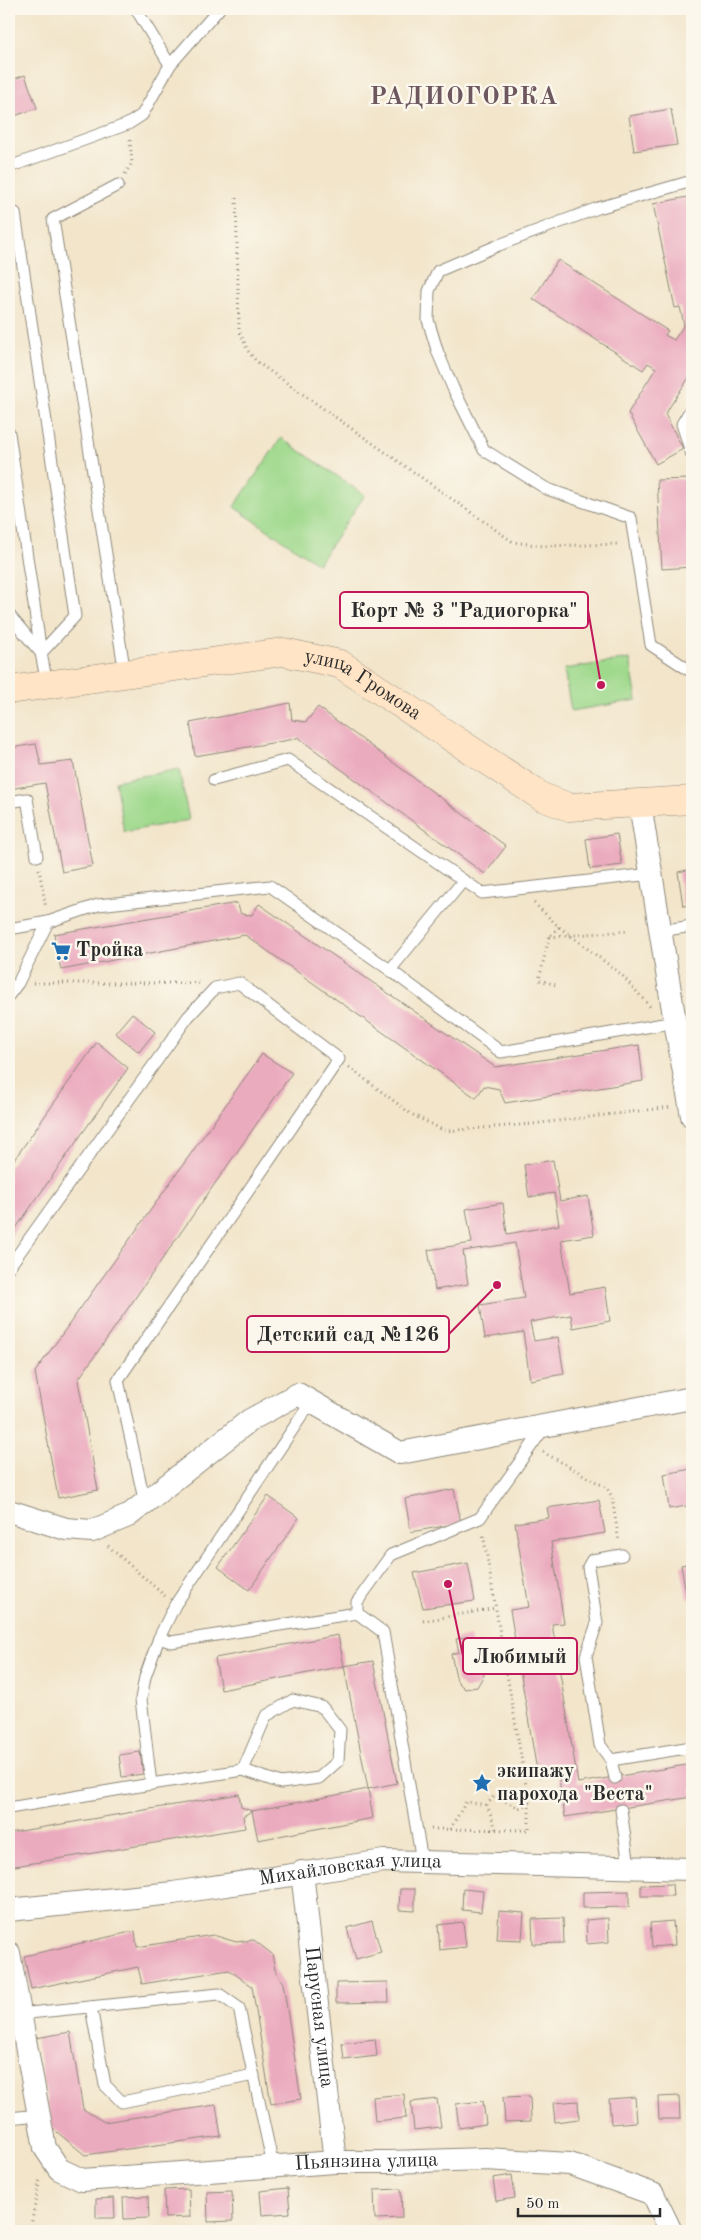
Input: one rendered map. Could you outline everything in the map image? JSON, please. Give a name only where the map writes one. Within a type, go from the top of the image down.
[{"type":"street","name":"улица Громова","points":[[9,690],[283,652],[340,664],[542,797],[569,807],[692,800]]},
{"type":"street","points":[[640,804],[660,932],[670,1023],[691,1110]]},
{"type":"street","points":[[9,1511],[66,1529],[92,1531],[128,1516],[250,1420],[298,1394],[400,1452],[692,1398]]},
{"type":"street","name":"Михайловская улица","points":[[9,1910],[173,1893],[384,1861],[692,1869]]},
{"type":"street","name":"Парусная улица","points":[[302,1872],[336,2162]]},
{"type":"street","points":[[9,1953],[15,2002],[45,2148]]},
{"type":"street","name":"Пьянзина улица","points":[[45,2148],[60,2169],[82,2180],[336,2162],[485,2158],[570,2164],[653,2194],[672,2231]]},
{"type":"lane","points":[[136,9],[170,65]]},
{"type":"lane","points":[[9,167],[128,124],[142,114],[170,65],[219,9]]},
{"type":"lane","points":[[692,181],[598,208],[499,245],[438,272],[429,291],[428,320],[438,353],[453,388],[484,450],[547,489],[632,518],[651,645],[692,672]]},
{"type":"lane","points":[[118,185],[53,219],[125,675]]},
{"type":"lane","points":[[15,213],[75,616],[41,654]]},
{"type":"lane","points":[[692,407],[682,424],[692,455]]},
{"type":"lane","points":[[9,433],[47,684]]},
{"type":"lane","points":[[9,615],[41,654]]},
{"type":"lane","points":[[214,780],[288,760],[482,893],[651,874]]},
{"type":"lane","points":[[9,802],[27,799],[36,856]]},
{"type":"lane","points":[[390,970],[463,881]]},
{"type":"lane","points":[[9,929],[48,922],[98,905],[270,886],[390,970],[502,1052],[670,1023]]},
{"type":"lane","points":[[9,996],[18,983],[48,922]]},
{"type":"lane","points":[[660,932],[692,926]]},
{"type":"lane","points":[[9,1267],[188,1017],[215,988],[239,982],[339,1059],[118,1380],[145,1504]]},
{"type":"lane","points":[[151,1784],[141,1699],[145,1676],[159,1638],[175,1604],[311,1402]]},
{"type":"lane","points":[[357,1613],[357,1602],[391,1555],[480,1518],[545,1426]]},
{"type":"lane","points":[[615,1778],[611,1760],[600,1745],[586,1656],[597,1623],[588,1567],[592,1560],[622,1555]]},
{"type":"lane","points":[[159,1638],[171,1642],[357,1613],[383,1632],[422,1862]]},
{"type":"lane","points":[[9,1808],[243,1770],[280,1783],[319,1778],[338,1761],[340,1730],[322,1707],[293,1700],[266,1716],[243,1770]]},
{"type":"lane","points":[[611,1760],[692,1747]]},
{"type":"lane","points":[[621,1810],[629,1866]]},
{"type":"lane","points":[[15,2002],[91,2007],[219,1994],[239,2008],[273,2166]]},
{"type":"lane","points":[[91,2007],[105,2085],[122,2102],[254,2075]]},
{"type":"lane","points":[[9,2118],[39,2115]]},
{"type":"path","points":[[118,185],[132,163],[128,124]]},
{"type":"path","points":[[9,167],[15,213]]},
{"type":"path","points":[[236,198],[239,330],[248,350],[257,362],[513,542],[544,546],[635,544]]},
{"type":"path","points":[[41,880],[48,922]]},
{"type":"path","points":[[532,900],[559,927],[621,974],[670,1023]]},
{"type":"path","points":[[556,985],[539,980],[549,937],[559,927]]},
{"type":"path","points":[[549,937],[628,931]]},
{"type":"path","points":[[18,983],[199,983],[215,988]]},
{"type":"path","points":[[339,1059],[411,1114],[445,1131],[691,1110]]},
{"type":"path","points":[[531,1446],[607,1488],[612,1497],[622,1555]]},
{"type":"path","points":[[416,1830],[529,1830],[529,1803],[480,1518]]},
{"type":"path","points":[[92,1531],[175,1604]]},
{"type":"path","points":[[422,1621],[496,1608]]},
{"type":"path","points":[[488,1805],[494,1796],[520,1808],[529,1803]]},
{"type":"path","points":[[450,1829],[466,1802],[488,1805]]},
{"type":"path","points":[[488,1805],[496,1829]]},
{"type":"path","points":[[30,2231],[45,2148]]},
{"type":"green space","points":[[281,438],[365,495],[318,564],[234,507]]},
{"type":"green space","points":[[630,659],[637,700],[571,711],[564,669]]},
{"type":"green space","points":[[179,769],[189,820],[124,832],[115,781]]},
{"type":"building","points":[[25,75],[37,108],[9,118],[9,81]]},
{"type":"building","points":[[671,109],[677,145],[634,151],[629,116]]},
{"type":"building","points":[[692,196],[692,373],[665,414],[683,449],[656,464],[628,413],[656,368],[648,363],[643,370],[533,299],[558,260],[668,331],[665,335],[674,340],[684,325],[680,307],[675,308],[653,204]]},
{"type":"building","points":[[692,479],[692,567],[662,569],[657,480]]},
{"type":"building","points":[[290,703],[292,720],[306,722],[318,707],[506,846],[485,874],[297,737],[295,739],[195,756],[190,723]]},
{"type":"building","points":[[36,744],[41,765],[73,761],[93,866],[62,872],[45,783],[9,789],[9,748]]},
{"type":"building","points":[[617,834],[622,865],[590,869],[586,839]]},
{"type":"building","points":[[692,869],[692,905],[683,906],[678,872]]},
{"type":"building","points":[[237,903],[241,914],[252,915],[259,904],[495,1067],[639,1045],[643,1081],[505,1103],[499,1089],[484,1086],[476,1098],[245,935],[61,970],[54,934]]},
{"type":"building","points":[[132,1013],[155,1032],[139,1052],[115,1033]]},
{"type":"building","points":[[97,1042],[128,1068],[9,1238],[9,1167]]},
{"type":"building","points":[[262,1054],[292,1073],[78,1380],[98,1490],[58,1498],[35,1372]]},
{"type":"building","points":[[553,1160],[560,1201],[588,1196],[594,1235],[561,1240],[570,1293],[605,1287],[610,1321],[573,1328],[571,1315],[530,1322],[534,1341],[558,1337],[564,1374],[530,1380],[523,1332],[485,1338],[480,1305],[524,1298],[515,1243],[463,1251],[468,1284],[435,1290],[428,1250],[472,1243],[466,1209],[503,1203],[507,1234],[559,1225],[554,1193],[529,1197],[524,1165]]},
{"type":"building","points":[[691,1469],[692,1505],[669,1509],[664,1474]]},
{"type":"building","points":[[454,1489],[461,1523],[411,1532],[405,1499]]},
{"type":"building","points":[[268,1496],[299,1518],[249,1590],[218,1567]]},
{"type":"building","points":[[599,1500],[605,1533],[551,1542],[564,1623],[552,1624],[578,1783],[692,1764],[692,1797],[565,1817],[558,1773],[538,1777],[510,1610],[529,1607],[515,1523],[549,1518],[547,1508]]},
{"type":"building","points":[[468,1563],[475,1601],[423,1608],[414,1573]]},
{"type":"building","points":[[692,1563],[692,1598],[687,1599],[681,1565]]},
{"type":"building","points":[[338,1635],[344,1666],[221,1690],[215,1658]]},
{"type":"building","points":[[470,1636],[472,1649],[479,1648],[484,1675],[477,1687],[465,1689],[457,1681],[451,1654],[459,1652],[456,1639]]},
{"type":"building","points":[[373,1661],[397,1783],[368,1789],[344,1666]]},
{"type":"building","points":[[140,1752],[143,1774],[122,1777],[119,1755]]},
{"type":"building","points":[[368,1789],[373,1818],[258,1840],[252,1811]]},
{"type":"building","points":[[239,1794],[241,1807],[252,1811],[243,1816],[245,1828],[9,1867],[9,1833]]},
{"type":"building","points":[[672,1884],[673,1896],[641,1896],[641,1885]]},
{"type":"building","points":[[400,1889],[415,1889],[415,1911],[399,1910]]},
{"type":"building","points":[[463,1889],[483,1891],[481,1912],[462,1910]]},
{"type":"building","points":[[629,1891],[629,1907],[583,1908],[583,1892]]},
{"type":"building","points":[[499,1911],[524,1913],[522,1940],[497,1939]]},
{"type":"building","points":[[563,1918],[564,1943],[533,1944],[532,1919]]},
{"type":"building","points":[[608,1918],[609,1942],[587,1944],[586,1920]]},
{"type":"building","points":[[372,1921],[381,1952],[356,1959],[347,1928]]},
{"type":"building","points":[[673,1921],[675,1945],[652,1947],[650,1923]]},
{"type":"building","points":[[463,1922],[466,1947],[440,1950],[438,1925]]},
{"type":"building","points":[[135,1931],[137,1947],[213,1935],[236,1942],[254,1940],[272,1954],[275,1970],[283,1983],[301,2099],[271,2104],[252,1986],[229,1970],[142,1984],[138,1967],[31,1989],[24,1956]]},
{"type":"building","points":[[388,1982],[389,2002],[336,2003],[336,1983]]},
{"type":"building","points":[[70,2032],[83,2109],[104,2122],[216,2105],[221,2136],[85,2155],[52,2128],[36,2038]]},
{"type":"building","points":[[375,2039],[377,2056],[344,2060],[342,2043]]},
{"type":"building","points":[[404,2094],[406,2118],[375,2121],[373,2097]]},
{"type":"building","points":[[530,2096],[531,2121],[505,2122],[503,2097]]},
{"type":"building","points":[[679,2096],[680,2119],[659,2119],[658,2097]]},
{"type":"building","points":[[635,2097],[637,2122],[611,2124],[609,2099]]},
{"type":"building","points":[[437,2099],[441,2127],[414,2130],[411,2102]]},
{"type":"building","points":[[483,2101],[486,2124],[459,2128],[456,2104]]},
{"type":"building","points":[[578,2101],[579,2119],[555,2122],[553,2103]]},
{"type":"building","points":[[512,2175],[515,2198],[496,2201],[493,2178]]},
{"type":"building","points":[[288,2188],[290,2213],[262,2215],[260,2191]]},
{"type":"building","points":[[189,2189],[190,2217],[165,2218],[164,2190]]},
{"type":"building","points":[[401,2189],[402,2218],[375,2219],[374,2190]]},
{"type":"building","points":[[232,2191],[233,2221],[208,2222],[207,2192]]},
{"type":"building","points":[[148,2196],[149,2218],[124,2219],[123,2197]]},
{"type":"building","points":[[114,2198],[115,2218],[96,2218],[96,2199]]},
{"type":"place","name":"Корт № 3 \"Радиогорка\"","points":[[601,685]]},
{"type":"place","name":"Тройка","points":[[61,951]]},
{"type":"place","name":"Детский сад №126","points":[[497,1285]]},
{"type":"place","name":"Любимый","points":[[448,1584]]},
{"type":"place","name":"экипажу парохода \"Веста\"","points":[[482,1783]]},
{"type":"district","name":"РАДИОГОРКА","points":[[464,97]]}]
